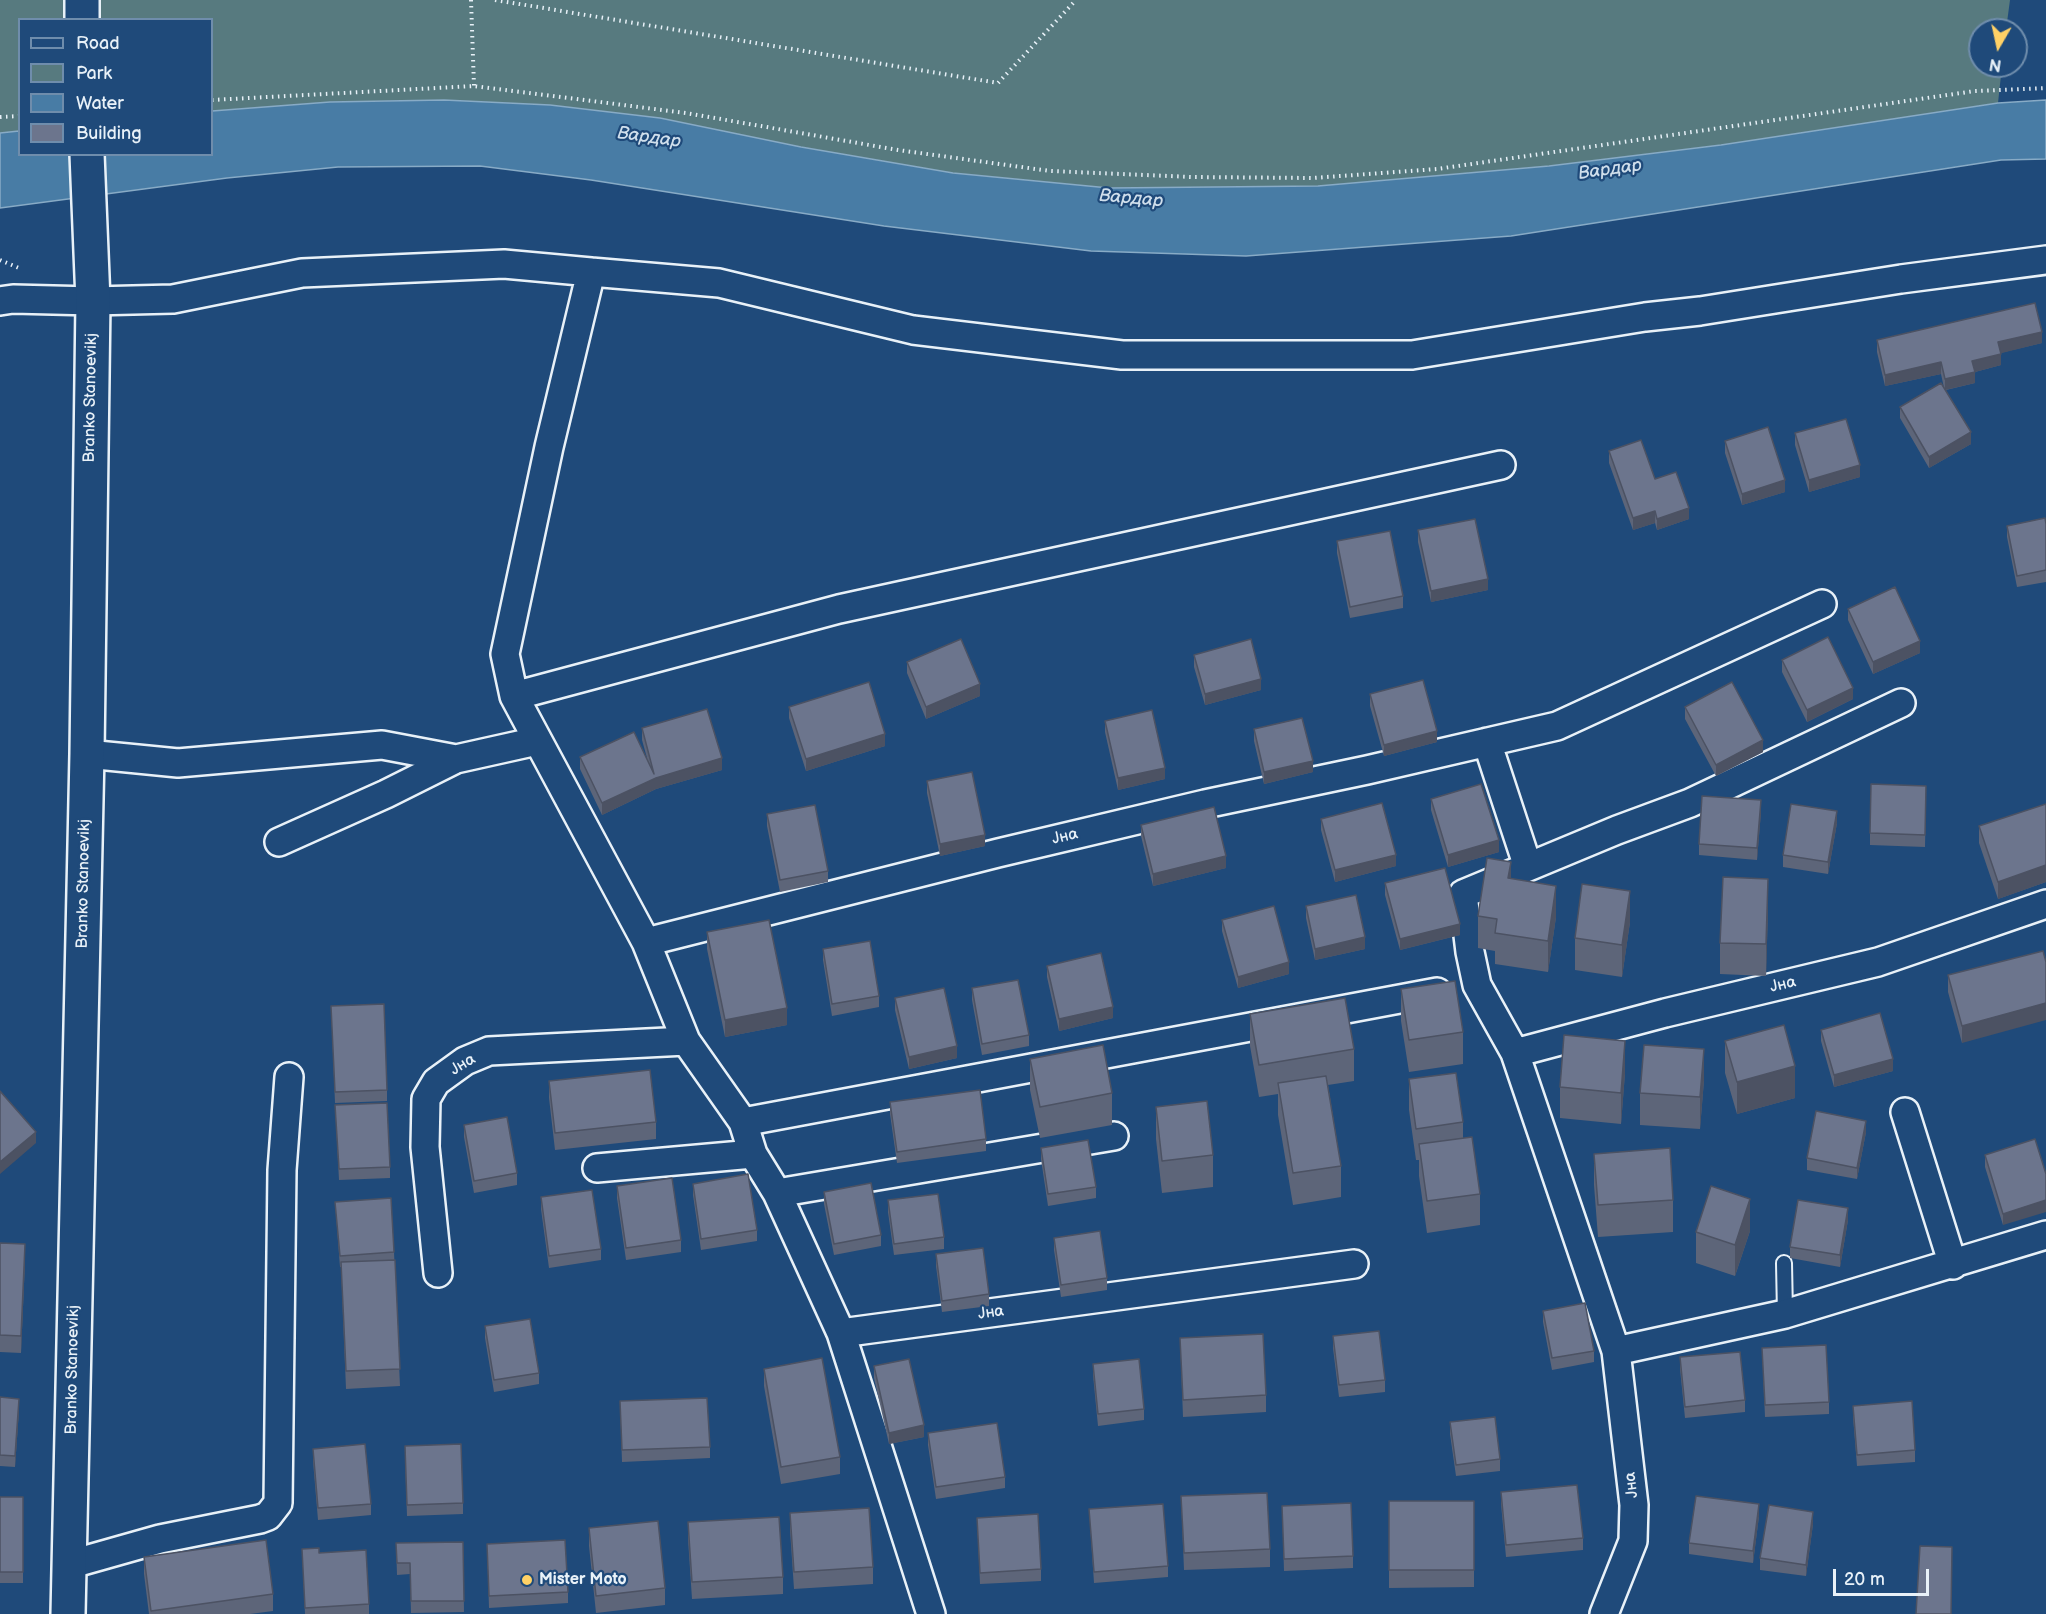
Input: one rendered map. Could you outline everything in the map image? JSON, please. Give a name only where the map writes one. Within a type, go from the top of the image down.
[{"type":"street","points":[[82,0],[82,18]]},
{"type":"street","name":"Branko Stanoevikj","points":[[68,1614],[87,754],[93,301],[87,156]]},
{"type":"street","points":[[0,301],[13,299],[93,301],[173,299],[302,273],[504,264],[719,283],[913,330],[1122,355],[1412,356],[1634,319],[2046,260]]},
{"type":"street","points":[[591,272],[549,447],[505,654],[514,696],[646,942],[686,1041],[742,1122],[753,1154],[777,1193],[841,1333],[931,1614]]},
{"type":"street","points":[[514,696],[839,609],[1501,465]]},
{"type":"street","name":"Јна","points":[[646,942],[998,853],[1205,804],[1367,771],[1557,726],[1822,604]]},
{"type":"street","name":"Јна","points":[[1604,1614],[1633,1541],[1634,1505],[1616,1351],[1515,1053],[1477,985],[1470,952],[1463,894],[1617,830],[1690,803],[1901,703]]},
{"type":"street","points":[[279,842],[386,794],[456,759],[537,741]]},
{"type":"street","points":[[1487,742],[1528,867]]},
{"type":"street","points":[[87,754],[178,763],[382,745],[456,759]]},
{"type":"street","name":"Јна","points":[[1515,1053],[1665,1013],[1878,962],[2046,904]]},
{"type":"street","points":[[742,1122],[1477,985]]},
{"type":"street","name":"Јна","points":[[438,1273],[424,1147],[426,1099],[436,1082],[465,1061],[489,1052],[686,1041]]},
{"type":"street","points":[[68,1565],[160,1539],[260,1519],[268,1516],[278,1503],[282,1170],[289,1077]]},
{"type":"street","points":[[1905,1112],[1953,1265]]},
{"type":"street","points":[[777,1193],[1114,1136]]},
{"type":"street","points":[[597,1168],[753,1154]]},
{"type":"street","points":[[1616,1351],[1785,1314],[2046,1235]]},
{"type":"street","name":"Јна","points":[[841,1333],[1354,1264]]},
{"type":"lane","points":[[1784,1263],[1785,1314]]},
{"type":"path","points":[[471,0],[474,86]]},
{"type":"path","points":[[495,0],[998,83],[1076,0]]},
{"type":"path","points":[[213,100],[474,86],[686,113],[898,150],[1050,171],[1192,177],[1302,178],[1437,169],[1975,91],[2046,88]]},
{"type":"path","points":[[0,117],[18,116]]},
{"type":"green space","points":[[0,0],[2010,0],[2008,18],[1968,18],[1968,78],[2001,78],[1998,103],[1721,145],[1549,166],[1318,186],[1110,188],[953,173],[801,147],[660,118],[550,105],[444,100],[330,102],[213,111],[213,18],[18,18],[18,131],[0,133]]},
{"type":"water","name":"Вардар","points":[[444,100],[550,105],[660,118],[801,147],[953,173],[1109,188],[1318,186],[1549,166],[1721,145],[1998,103],[2046,100],[2046,159],[2001,160],[1511,236],[1246,256],[1091,251],[884,226],[591,180],[480,166],[338,167],[227,178],[0,208],[0,133],[18,131],[18,156],[213,156],[213,111],[330,102]]},
{"type":"building","points":[[2035,303],[2042,332],[1998,342],[2001,354],[1972,361],[1975,372],[1945,379],[1941,362],[1885,375],[1877,340]]},
{"type":"building","points":[[1941,383],[1971,432],[1929,457],[1900,407]]},
{"type":"building","points":[[1846,419],[1860,465],[1809,480],[1795,433]]},
{"type":"building","points":[[1768,427],[1785,480],[1742,494],[1725,441]]},
{"type":"building","points":[[1641,440],[1655,479],[1676,472],[1689,508],[1657,519],[1655,511],[1633,518],[1609,451]]},
{"type":"building","points":[[2045,518],[2046,570],[2017,576],[2007,526]]},
{"type":"building","points":[[1475,519],[1488,579],[1431,591],[1418,530]]},
{"type":"building","points":[[1390,531],[1403,596],[1350,607],[1337,541]]},
{"type":"building","points":[[1895,587],[1920,641],[1873,662],[1848,609]]},
{"type":"building","points":[[1828,637],[1853,688],[1807,710],[1782,660]]},
{"type":"building","points":[[961,639],[980,684],[926,707],[907,662]]},
{"type":"building","points":[[1251,639],[1261,679],[1205,694],[1194,655]]},
{"type":"building","points":[[1423,680],[1437,731],[1384,745],[1370,694]]},
{"type":"building","points":[[869,682],[885,734],[806,759],[789,707]]},
{"type":"building","points":[[1732,682],[1763,740],[1716,765],[1685,707]]},
{"type":"building","points":[[707,709],[722,758],[656,778],[602,803],[580,757],[634,732],[654,774],[642,728]]},
{"type":"building","points":[[1152,710],[1165,768],[1118,778],[1105,721]]},
{"type":"building","points":[[1302,718],[1313,761],[1264,772],[1254,729]]},
{"type":"building","points":[[972,772],[985,835],[940,844],[927,781]]},
{"type":"building","points":[[1481,784],[1499,840],[1448,855],[1431,799]]},
{"type":"building","points":[[1871,784],[1926,786],[1925,835],[1870,833]]},
{"type":"building","points":[[1702,796],[1761,800],[1757,848],[1699,844]]},
{"type":"building","points":[[1382,803],[1396,855],[1335,870],[1321,819]]},
{"type":"building","points":[[1791,804],[1837,811],[1828,862],[1783,855]]},
{"type":"building","points":[[2046,804],[2046,865],[1998,882],[1979,826]]},
{"type":"building","points":[[815,805],[828,871],[780,880],[767,814]]},
{"type":"building","points":[[1214,807],[1226,856],[1153,874],[1141,825]]},
{"type":"building","points":[[1487,858],[1511,862],[1508,878],[1556,886],[1548,941],[1495,933],[1497,919],[1478,916]]},
{"type":"building","points":[[1445,868],[1460,924],[1400,939],[1385,883]]},
{"type":"building","points":[[1723,877],[1768,879],[1766,944],[1720,943]]},
{"type":"building","points":[[1582,884],[1630,891],[1622,945],[1575,938]]},
{"type":"building","points":[[1356,895],[1365,937],[1315,949],[1306,906]]},
{"type":"building","points":[[1274,906],[1289,962],[1238,977],[1222,920]]},
{"type":"building","points":[[769,920],[787,1008],[725,1020],[707,932]]},
{"type":"building","points":[[870,941],[879,996],[832,1004],[823,949]]},
{"type":"building","points":[[2043,951],[2046,962],[2046,1003],[1962,1026],[1948,975]]},
{"type":"building","points":[[1101,953],[1113,1007],[1059,1019],[1047,966]]},
{"type":"building","points":[[1018,980],[1029,1035],[982,1044],[972,988]]},
{"type":"building","points":[[1455,981],[1463,1032],[1409,1040],[1401,989]]},
{"type":"building","points":[[944,988],[957,1046],[909,1057],[895,998]]},
{"type":"building","points":[[1345,998],[1354,1049],[1259,1065],[1250,1014]]},
{"type":"building","points":[[384,1004],[387,1090],[335,1092],[331,1006]]},
{"type":"building","points":[[1880,1013],[1893,1059],[1834,1075],[1821,1030]]},
{"type":"building","points":[[1784,1025],[1795,1066],[1737,1082],[1725,1041]]},
{"type":"building","points":[[1564,1035],[1625,1041],[1621,1093],[1560,1087]]},
{"type":"building","points":[[1103,1045],[1112,1093],[1040,1107],[1030,1059]]},
{"type":"building","points":[[1644,1045],[1704,1049],[1700,1097],[1640,1093]]},
{"type":"building","points":[[650,1070],[656,1122],[555,1133],[549,1081]]},
{"type":"building","points":[[1456,1073],[1463,1122],[1416,1129],[1409,1079]]},
{"type":"building","points":[[1326,1076],[1341,1166],[1293,1173],[1278,1083]]},
{"type":"building","points":[[980,1090],[986,1139],[897,1152],[890,1102]]},
{"type":"building","points":[[0,1091],[36,1132],[0,1162]]},
{"type":"building","points":[[1207,1101],[1213,1155],[1162,1161],[1156,1107]]},
{"type":"building","points":[[387,1103],[390,1167],[339,1169],[335,1105]]},
{"type":"building","points":[[1816,1111],[1866,1121],[1857,1168],[1807,1158]]},
{"type":"building","points":[[507,1117],[517,1173],[474,1181],[464,1125]]},
{"type":"building","points":[[1472,1137],[1480,1194],[1427,1201],[1419,1144]]},
{"type":"building","points":[[2035,1139],[2046,1174],[2046,1200],[2003,1214],[1985,1155]]},
{"type":"building","points":[[1088,1140],[1096,1187],[1048,1194],[1041,1148]]},
{"type":"building","points":[[1670,1148],[1673,1200],[1598,1205],[1594,1154]]},
{"type":"building","points":[[748,1174],[757,1230],[701,1239],[693,1184]]},
{"type":"building","points":[[672,1178],[681,1240],[626,1248],[617,1186]]},
{"type":"building","points":[[871,1183],[881,1235],[834,1244],[824,1192]]},
{"type":"building","points":[[1711,1186],[1750,1199],[1735,1245],[1696,1232]]},
{"type":"building","points":[[592,1190],[601,1249],[549,1256],[541,1197]]},
{"type":"building","points":[[938,1194],[944,1237],[894,1244],[888,1200]]},
{"type":"building","points":[[391,1198],[394,1252],[340,1256],[335,1202]]},
{"type":"building","points":[[1798,1200],[1848,1208],[1840,1255],[1790,1247]]},
{"type":"building","points":[[1100,1231],[1107,1278],[1061,1285],[1054,1238]]},
{"type":"building","points":[[0,1243],[25,1244],[21,1336],[0,1335]]},
{"type":"building","points":[[983,1248],[989,1294],[942,1301],[936,1254]]},
{"type":"building","points":[[395,1260],[400,1369],[346,1371],[341,1262]]},
{"type":"building","points":[[1585,1303],[1594,1351],[1552,1358],[1543,1311]]},
{"type":"building","points":[[530,1319],[539,1373],[494,1380],[485,1326]]},
{"type":"building","points":[[1379,1331],[1385,1380],[1339,1385],[1333,1336]]},
{"type":"building","points":[[1263,1334],[1266,1395],[1183,1400],[1180,1338]]},
{"type":"building","points":[[1826,1345],[1829,1402],[1765,1405],[1762,1348]]},
{"type":"building","points":[[1740,1352],[1745,1400],[1685,1407],[1680,1357]]},
{"type":"building","points":[[822,1358],[840,1457],[781,1467],[764,1369]]},
{"type":"building","points":[[909,1359],[924,1425],[889,1433],[874,1366]]},
{"type":"building","points":[[1139,1359],[1144,1409],[1098,1414],[1093,1364]]},
{"type":"building","points":[[0,1397],[19,1399],[15,1456],[0,1455]]},
{"type":"building","points":[[707,1398],[710,1447],[622,1450],[620,1401]]},
{"type":"building","points":[[1912,1401],[1915,1450],[1857,1455],[1853,1406]]},
{"type":"building","points":[[1495,1417],[1500,1459],[1456,1465],[1450,1422]]},
{"type":"building","points":[[997,1423],[1005,1477],[936,1487],[928,1433]]},
{"type":"building","points":[[365,1444],[371,1504],[318,1508],[313,1449]]},
{"type":"building","points":[[461,1444],[463,1503],[407,1505],[405,1446]]},
{"type":"building","points":[[1577,1485],[1583,1538],[1506,1545],[1501,1492]]},
{"type":"building","points":[[1267,1493],[1270,1549],[1184,1553],[1181,1496]]},
{"type":"building","points":[[1696,1496],[1759,1504],[1753,1551],[1689,1543]]},
{"type":"building","points":[[0,1497],[23,1497],[23,1572],[0,1572]]},
{"type":"building","points":[[1389,1501],[1474,1501],[1474,1570],[1389,1570]]},
{"type":"building","points":[[1351,1503],[1353,1556],[1284,1559],[1282,1506]]},
{"type":"building","points":[[1163,1504],[1168,1566],[1094,1572],[1089,1509]]},
{"type":"building","points":[[1769,1505],[1813,1512],[1806,1565],[1760,1558]]},
{"type":"building","points":[[869,1508],[873,1567],[794,1572],[790,1513]]},
{"type":"building","points":[[1038,1514],[1041,1569],[980,1573],[977,1518]]},
{"type":"building","points":[[779,1517],[783,1577],[692,1582],[688,1522]]},
{"type":"building","points":[[658,1521],[665,1588],[596,1596],[589,1528]]},
{"type":"building","points":[[266,1540],[273,1594],[151,1611],[144,1557]]},
{"type":"building","name":"Mister Moto","points":[[565,1540],[568,1592],[489,1596],[487,1544]]},
{"type":"building","points":[[463,1542],[464,1601],[411,1601],[410,1563],[397,1563],[396,1543]]},
{"type":"building","points":[[1920,1546],[1952,1547],[1951,1614],[1916,1614]]},
{"type":"building","points":[[319,1548],[319,1553],[366,1550],[369,1604],[305,1608],[302,1549]]},
{"type":"place","name":"Mister Moto","points":[[527,1580]]}]
